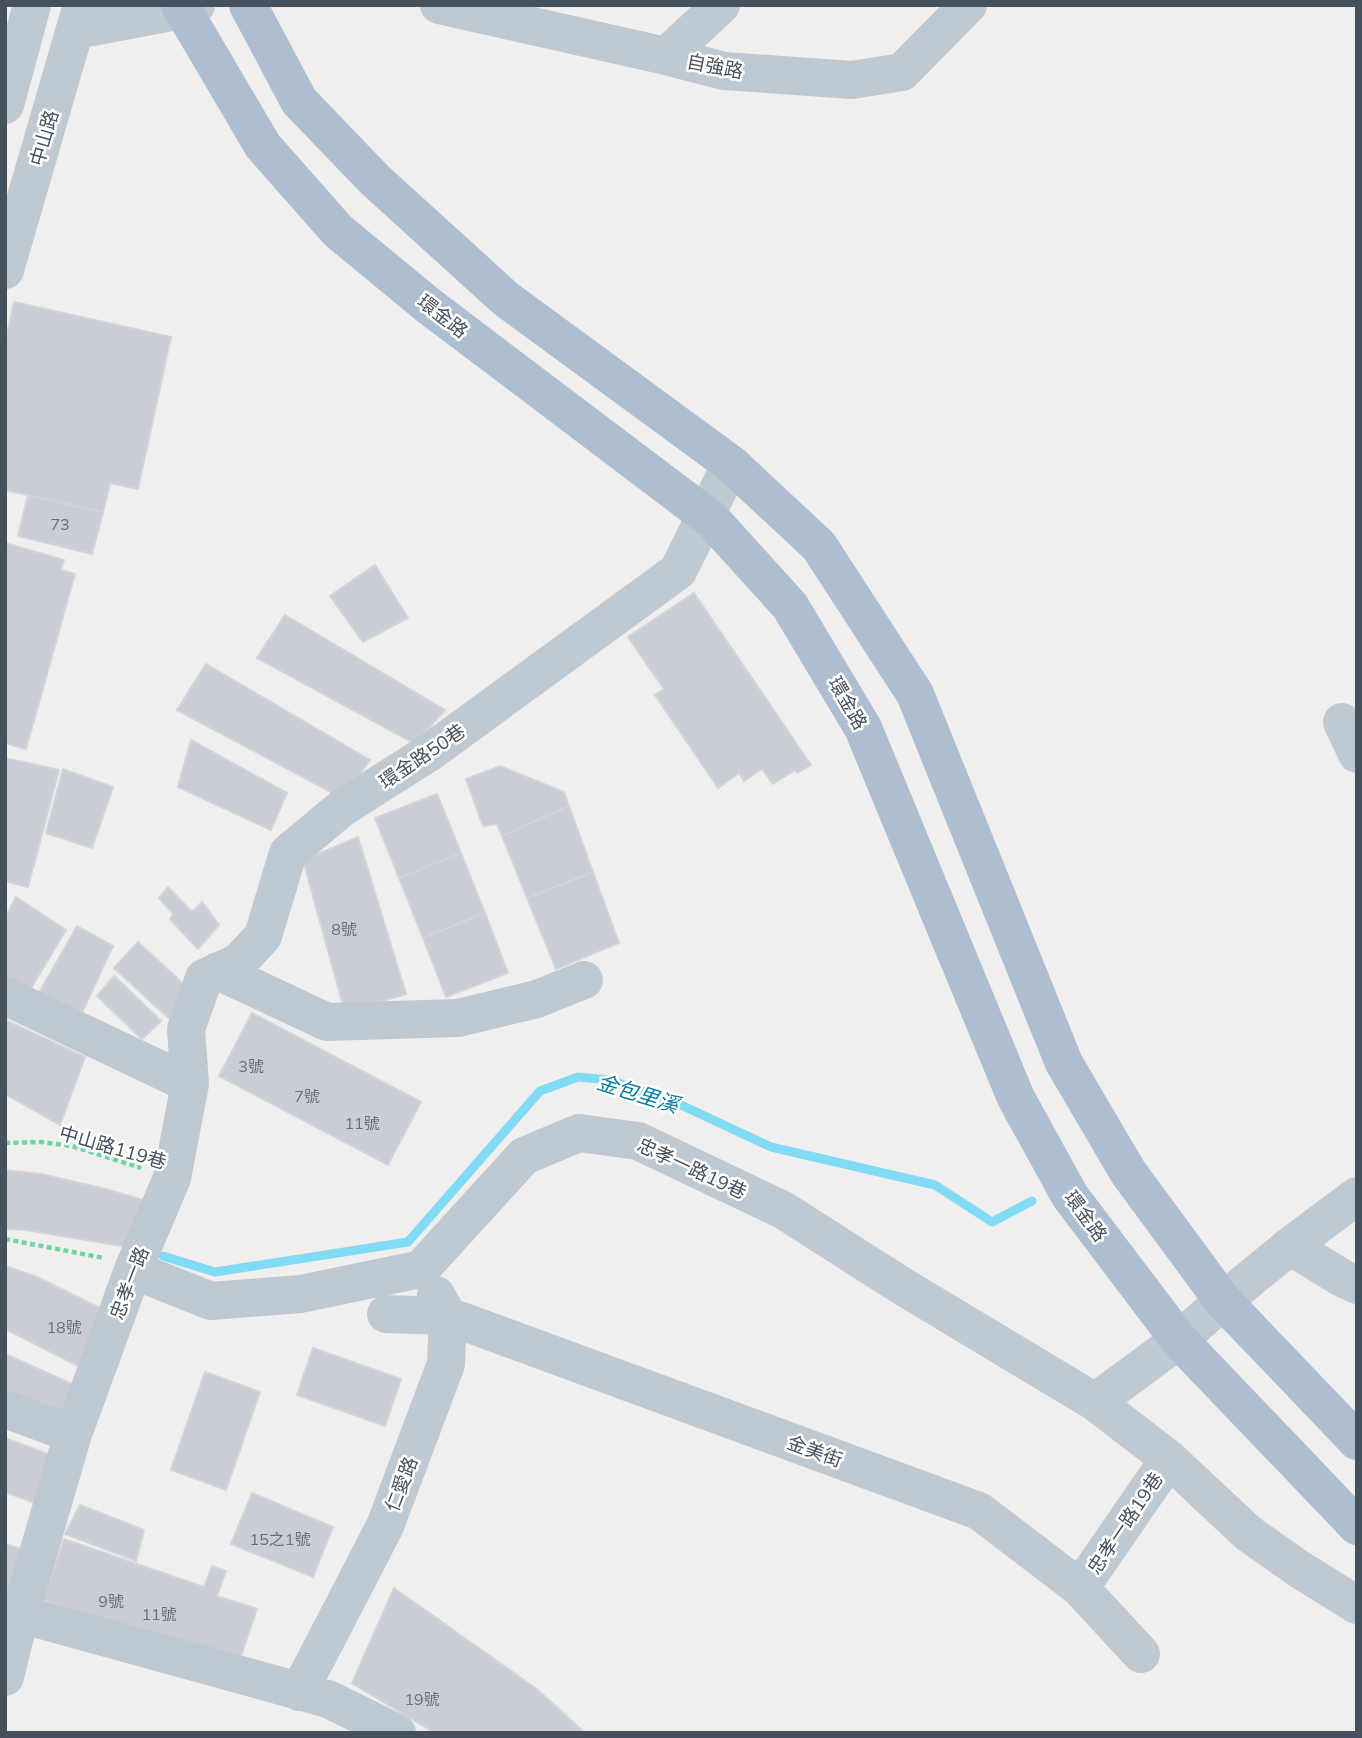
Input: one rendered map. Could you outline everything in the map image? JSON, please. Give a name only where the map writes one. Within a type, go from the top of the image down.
[{"type":"main road","points":[[248,5],[299,101],[375,180],[506,299],[732,464],[819,546],[915,694],[1064,1063],[1128,1172],[1223,1301],[1357,1441]]},
{"type":"main road","name":"環金路","points":[[186,7],[263,146],[338,231],[429,306],[706,515],[790,606],[863,728],[1016,1098],[1070,1196],[1180,1340],[1357,1526]]},
{"type":"street","points":[[5,105],[32,5]]},
{"type":"street","name":"自強路","points":[[439,5],[724,71],[852,80],[902,72],[968,5]]},
{"type":"street","points":[[666,56],[721,5]]},
{"type":"street","points":[[79,18],[186,7]]},
{"type":"street","name":"中山路","points":[[5,270],[79,18]]},
{"type":"street","name":"環金路50巷","points":[[190,1084],[186,1029],[204,978],[239,962],[262,936],[289,853],[342,808],[430,752],[678,571],[732,464]]},
{"type":"street","points":[[218,971],[327,1022],[458,1018],[537,999],[584,980]]},
{"type":"street","points":[[5,996],[190,1084]]},
{"type":"street","name":"忠孝一路","points":[[5,1677],[13,1613],[73,1434],[133,1270],[172,1178],[190,1084]]},
{"type":"street","name":"忠孝一路19巷","points":[[421,1269],[524,1156],[579,1133],[638,1141],[783,1210],[902,1286],[1094,1402],[1169,1459],[1248,1532],[1299,1569],[1357,1605]]},
{"type":"street","points":[[1094,1402],[1180,1340],[1290,1246],[1357,1196]]},
{"type":"street","points":[[1290,1246],[1357,1285]]},
{"type":"street","points":[[133,1270],[211,1301],[301,1294],[421,1269],[449,1316]]},
{"type":"street","name":"金美街","points":[[386,1314],[449,1316],[979,1511],[1080,1588],[1141,1654]]},
{"type":"street","name":"仁愛路","points":[[299,1692],[385,1526],[446,1364],[449,1316]]},
{"type":"street","points":[[5,1409],[73,1434]]},
{"type":"street","name":"忠孝一路19巷","points":[[1080,1588],[1169,1459]]},
{"type":"street","points":[[13,1613],[328,1699],[397,1733]]},
{"type":"path","name":"中山路119巷","points":[[5,1143],[41,1142],[72,1146],[172,1178]]},
{"type":"path","points":[[5,1239],[99,1256],[133,1270]]},
{"type":"building","points":[[14,302],[171,337],[138,489],[110,483],[103,512],[5,490],[5,343]]},
{"type":"building","points":[[28,495],[103,512],[92,554],[18,536]]},
{"type":"building","points":[[5,543],[64,560],[61,570],[75,574],[26,749],[5,743]]},
{"type":"building","points":[[375,565],[408,618],[363,642],[330,596]]},
{"type":"building","points":[[694,593],[811,765],[797,773],[795,770],[773,784],[762,769],[744,781],[739,773],[718,788],[655,695],[664,689],[628,637]]},
{"type":"building","points":[[285,615],[445,710],[415,744],[257,658]]},
{"type":"building","points":[[206,664],[370,760],[342,798],[177,710]]},
{"type":"building","points":[[191,740],[287,793],[271,830],[178,787]]},
{"type":"building","points":[[5,758],[59,770],[28,887],[5,881]]},
{"type":"building","points":[[500,766],[564,792],[569,806],[502,836],[497,824],[483,826],[466,779]]},
{"type":"building","points":[[63,769],[113,787],[92,848],[46,833]]},
{"type":"building","points":[[437,794],[461,853],[399,878],[375,818]]},
{"type":"building","points":[[569,806],[593,872],[527,898],[502,836]]},
{"type":"building","points":[[358,837],[406,994],[345,1012],[303,860]]},
{"type":"building","points":[[461,853],[485,913],[423,938],[399,878]]},
{"type":"building","points":[[593,872],[619,943],[556,969],[527,898]]},
{"type":"building","points":[[168,887],[192,912],[202,902],[219,925],[198,949],[170,919],[173,914],[159,898]]},
{"type":"building","points":[[16,897],[66,930],[30,990],[5,976],[5,918]]},
{"type":"building","points":[[485,913],[508,973],[446,997],[423,938]]},
{"type":"building","points":[[77,926],[113,946],[79,1019],[36,998]]},
{"type":"building","points":[[138,942],[191,991],[174,1023],[114,968]]},
{"type":"building","points":[[114,976],[161,1021],[142,1039],[97,996]]},
{"type":"building","points":[[252,1013],[421,1102],[388,1165],[219,1076]]},
{"type":"building","points":[[5,1020],[85,1057],[60,1125],[5,1094]]},
{"type":"building","points":[[5,1170],[41,1174],[160,1205],[139,1249],[26,1230],[5,1229]]},
{"type":"building","points":[[5,1266],[37,1277],[108,1312],[86,1370],[5,1329]]},
{"type":"building","points":[[313,1348],[401,1379],[385,1426],[297,1395]]},
{"type":"building","points":[[5,1354],[99,1396],[84,1426],[5,1396]]},
{"type":"building","points":[[205,1372],[260,1392],[226,1490],[171,1470]]},
{"type":"building","points":[[5,1438],[56,1457],[38,1504],[5,1492]]},
{"type":"building","points":[[252,1493],[333,1527],[313,1577],[231,1544]]},
{"type":"building","points":[[80,1505],[144,1530],[136,1561],[65,1534]]},
{"type":"building","points":[[64,1539],[204,1587],[212,1566],[226,1571],[217,1596],[257,1609],[237,1668],[43,1600]]},
{"type":"building","points":[[5,1544],[27,1551],[5,1599]]},
{"type":"building","points":[[394,1588],[538,1690],[585,1733],[435,1733],[352,1683]]},
{"type":"waterway","name":"金包里溪","points":[[163,1256],[215,1272],[408,1242],[540,1091],[578,1077],[610,1080],[679,1104],[771,1147],[935,1185],[992,1222],[1032,1201]]}]
